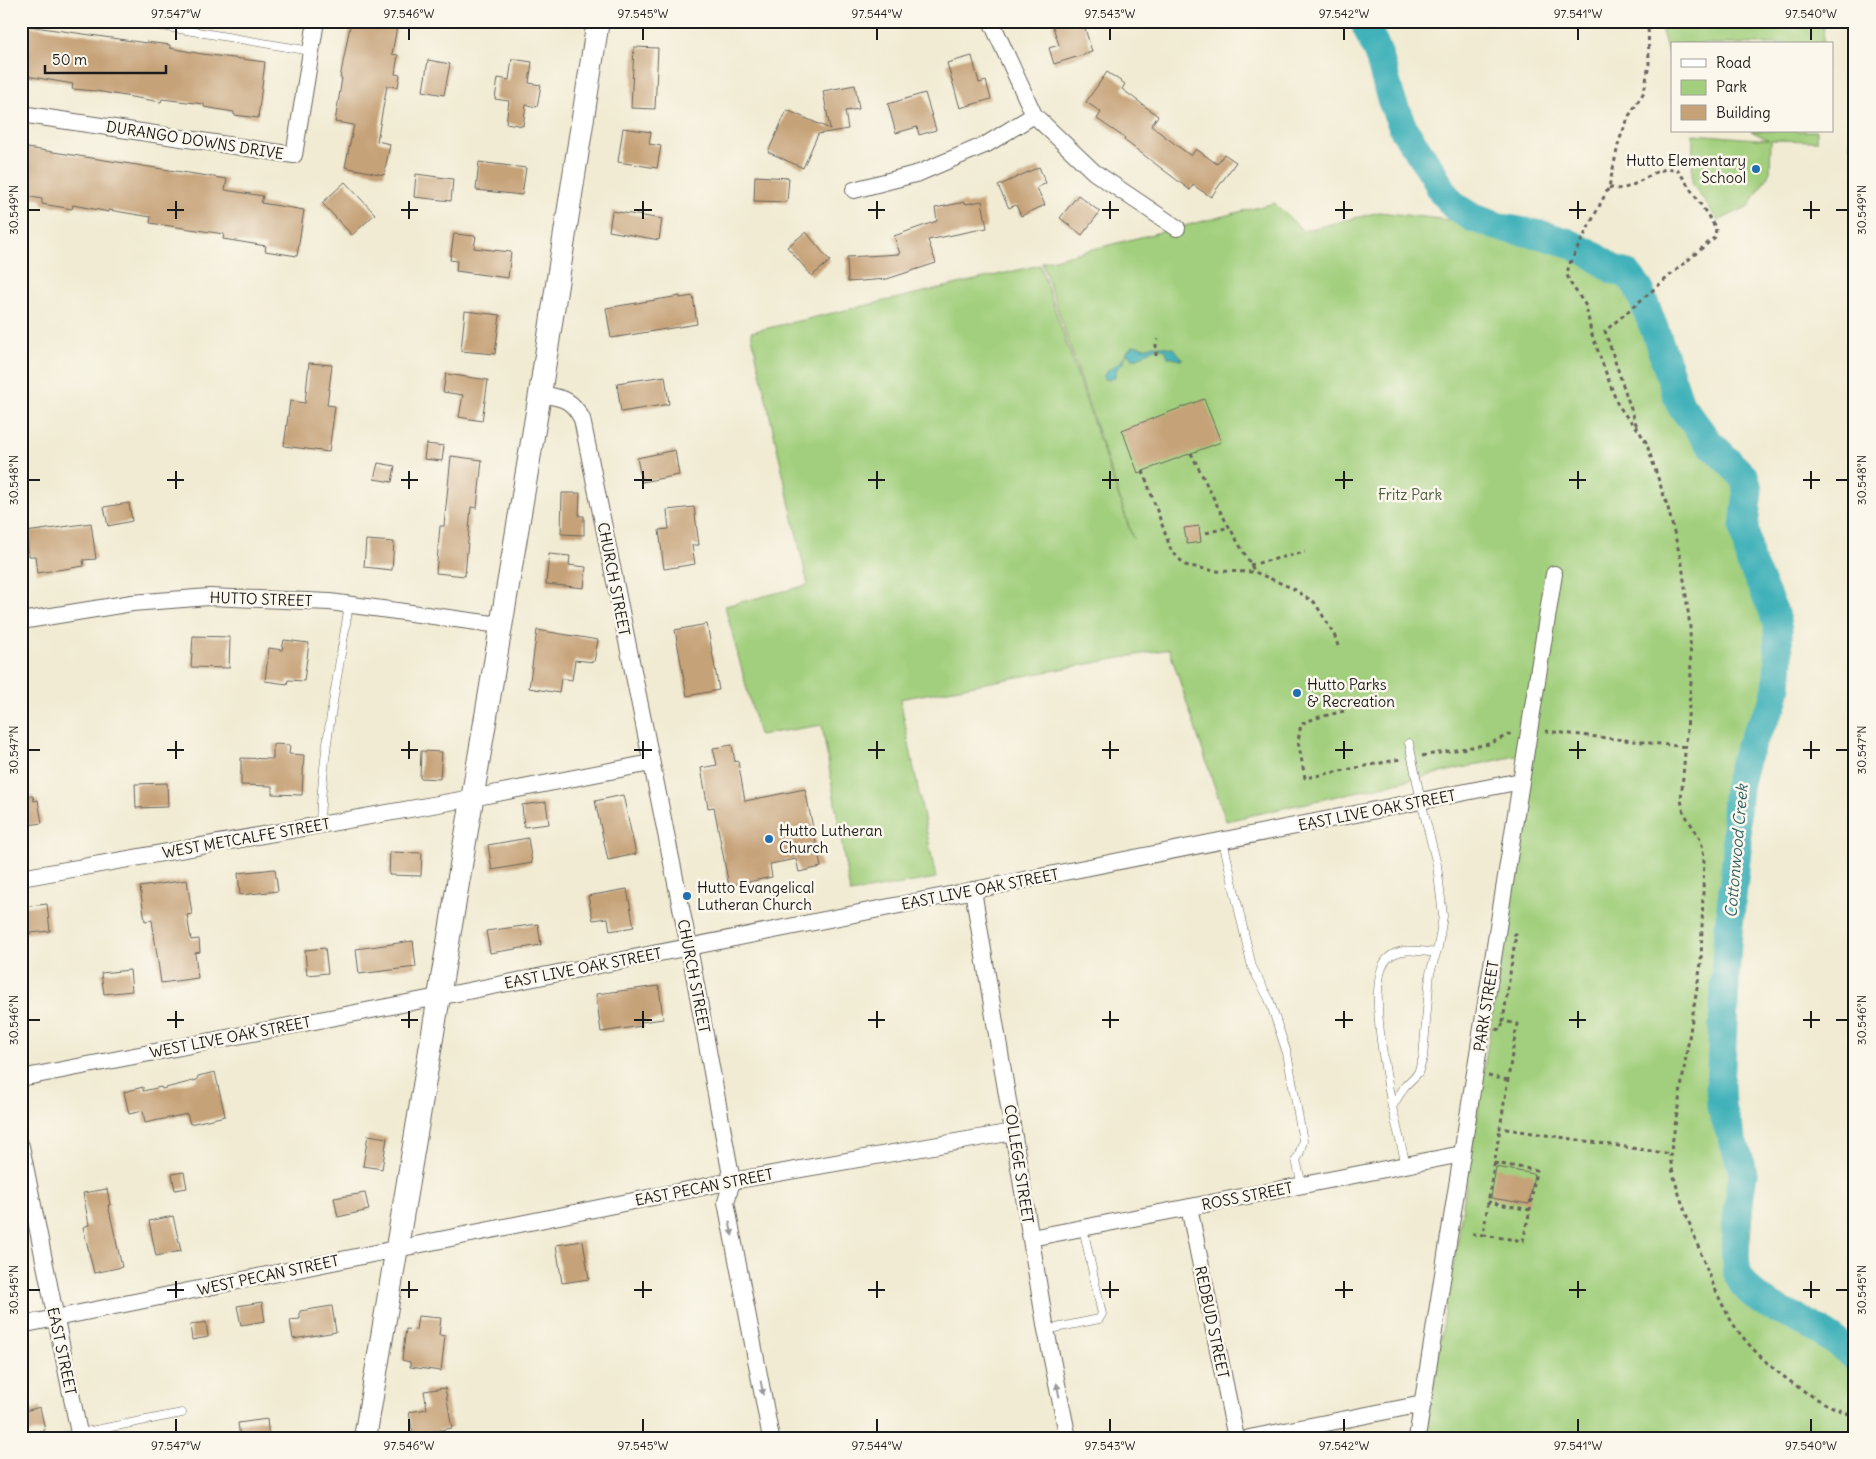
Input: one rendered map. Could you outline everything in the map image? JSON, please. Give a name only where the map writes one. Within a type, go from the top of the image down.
[{"type":"main road","points":[[365,1438],[540,394],[598,21]]},
{"type":"street","name":"DURANGO DOWNS DRIVE","points":[[21,114],[294,155],[316,21]]},
{"type":"street","points":[[991,21],[1034,115],[1094,172],[1177,228]]},
{"type":"street","points":[[854,190],[919,173],[987,144],[1034,115]]},
{"type":"street","name":"CHURCH STREET","points":[[540,394],[562,398],[575,406],[582,419],[650,763],[689,947],[732,1181],[726,1202],[771,1438]]},
{"type":"street","name":"PARK STREET","points":[[1417,1438],[1554,574]]},
{"type":"street","name":"HUTTO STREET","points":[[21,620],[132,603],[209,597],[330,602],[500,625]]},
{"type":"street","name":"WEST METCALFE STREET","points":[[21,878],[472,798],[650,763]]},
{"type":"street","name":"EAST LIVE OAK STREET","points":[[438,997],[1521,781]]},
{"type":"street","name":"COLLEGE STREET","points":[[973,890],[1046,1330],[1068,1438]]},
{"type":"street","name":"WEST LIVE OAK STREET","points":[[21,1078],[438,997]]},
{"type":"street","name":"EAST PECAN STREET","points":[[396,1248],[732,1181],[1013,1132]]},
{"type":"street","name":"EAST STREET","points":[[21,1146],[80,1435]]},
{"type":"street","name":"ROSS STREET","points":[[1031,1238],[1462,1154]]},
{"type":"street","name":"REDBUD STREET","points":[[1189,1207],[1236,1438]]},
{"type":"street","name":"WEST PECAN STREET","points":[[21,1325],[396,1248]]},
{"type":"street","points":[[1249,1438],[1423,1404]]},
{"type":"lane","points":[[132,21],[311,50]]},
{"type":"lane","points":[[320,825],[328,739],[349,604]]},
{"type":"lane","points":[[1392,1108],[1405,1086],[1418,1074],[1423,1058],[1430,973],[1443,916],[1437,865],[1409,743]]},
{"type":"lane","points":[[1223,841],[1252,967],[1269,999],[1288,1053],[1303,1142],[1296,1160],[1302,1185]]},
{"type":"lane","points":[[1406,1165],[1392,1108],[1380,1038],[1380,973],[1388,958],[1401,952],[1416,950],[1436,953]]},
{"type":"lane","points":[[1046,1330],[1099,1319],[1102,1314],[1083,1228]]},
{"type":"lane","points":[[55,1438],[80,1435],[182,1413]]},
{"type":"path","points":[[1638,428],[1617,403],[1591,332],[1586,306],[1568,281],[1567,274],[1569,265],[1608,187],[1619,141],[1629,116],[1644,92],[1649,64],[1648,21]]},
{"type":"path","points":[[1608,187],[1620,190],[1662,169],[1671,168],[1678,170],[1716,228],[1715,236],[1605,331],[1668,508],[1682,564],[1690,627],[1691,682],[1681,800],[1684,814],[1701,840],[1704,852],[1701,963],[1671,1154],[1674,1178],[1708,1275],[1730,1318],[1749,1346],[1784,1376],[1815,1398],[1842,1412],[1855,1416]]},
{"type":"path","points":[[1155,354],[1157,341]]},
{"type":"path","points":[[1191,453],[1220,511],[1255,572]]},
{"type":"path","points":[[1143,471],[1171,550],[1185,565],[1216,571],[1255,572],[1294,589],[1315,603],[1334,634],[1339,648]]},
{"type":"path","points":[[1206,533],[1230,527]]},
{"type":"path","points":[[1250,565],[1305,552]]},
{"type":"path","points":[[1344,711],[1301,724],[1298,741],[1305,778],[1489,744],[1511,732],[1529,730],[1686,746]]},
{"type":"path","points":[[1483,1235],[1517,1024],[1503,1021],[1516,934],[1508,933]]},
{"type":"path","points":[[1485,1076],[1508,1080]]},
{"type":"path","points":[[1500,1128],[1671,1154]]},
{"type":"path","points":[[1472,1234],[1523,1240],[1536,1170],[1494,1163]]},
{"type":"path","points":[[1488,1202],[1530,1210]]},
{"type":"green space","points":[[1659,21],[1824,21],[1823,42],[1671,42],[1671,63]]},
{"type":"green space","points":[[1855,75],[1855,147],[1850,147]]},
{"type":"green space","points":[[1753,132],[1817,132],[1817,141],[1771,140],[1770,172],[1749,206],[1718,221],[1692,183],[1693,134],[1769,140]]},
{"type":"green space","name":"Fritz Park","points":[[1275,203],[1303,231],[1379,212],[1566,233],[1613,258],[1647,278],[1672,350],[1697,433],[1743,477],[1749,553],[1777,619],[1782,674],[1752,760],[1736,827],[1726,1097],[1754,1189],[1747,1276],[1855,1350],[1855,1438],[1424,1438],[1460,1225],[1533,752],[1226,821],[1169,649],[900,699],[936,878],[850,893],[822,725],[759,735],[725,606],[808,585],[751,332],[1040,265],[1133,539],[1042,262]]},
{"type":"water","points":[[1154,345],[1173,348],[1183,359],[1168,357],[1166,351],[1158,348],[1138,358],[1133,358],[1127,353],[1122,364],[1116,370],[1115,377],[1108,380],[1103,378],[1132,347],[1139,346],[1144,348]]},
{"type":"building","points":[[351,21],[398,21],[392,54],[398,55],[395,74],[400,75],[398,87],[387,86],[377,141],[390,144],[384,175],[345,167],[354,125],[335,122],[342,78],[340,78]]},
{"type":"building","points":[[1061,21],[1083,21],[1092,52],[1054,64],[1049,48],[1059,45],[1052,24]]},
{"type":"building","points":[[21,25],[170,45],[170,48],[202,54],[265,62],[258,118],[234,115],[234,112],[204,107],[204,104],[162,99],[161,102],[72,89],[73,84],[21,75]]},
{"type":"building","points":[[634,47],[658,48],[655,109],[631,108]]},
{"type":"building","points":[[972,56],[979,83],[986,81],[991,99],[960,108],[947,63]]},
{"type":"building","points":[[512,59],[532,62],[529,83],[541,85],[537,107],[526,105],[523,126],[506,123],[509,101],[495,99],[498,78],[509,80]]},
{"type":"building","points":[[428,60],[450,64],[444,95],[423,91]]},
{"type":"building","points":[[1107,72],[1125,84],[1122,89],[1158,116],[1151,126],[1191,156],[1196,149],[1217,164],[1224,154],[1236,162],[1211,197],[1193,185],[1190,190],[1124,140],[1125,138],[1097,119],[1101,112],[1086,102]]},
{"type":"building","points":[[855,85],[859,109],[845,111],[848,129],[818,134],[803,168],[768,152],[787,110],[830,129],[823,91]]},
{"type":"building","points":[[925,93],[936,130],[919,135],[917,127],[896,133],[888,104]]},
{"type":"building","points":[[623,128],[651,132],[649,144],[661,146],[657,168],[618,162]]},
{"type":"building","points":[[21,147],[227,179],[225,190],[263,196],[261,203],[304,210],[297,256],[265,251],[266,246],[223,239],[224,234],[150,223],[151,217],[73,205],[72,209],[42,204],[42,199],[21,195]]},
{"type":"building","points":[[479,162],[526,168],[522,195],[476,190]]},
{"type":"building","points":[[1039,167],[1046,183],[1037,188],[1045,205],[1021,216],[1016,205],[1009,208],[998,186]]},
{"type":"building","points":[[416,174],[453,179],[451,201],[414,197]]},
{"type":"building","points":[[755,176],[789,178],[787,202],[754,201]]},
{"type":"building","points":[[345,182],[375,214],[352,235],[322,203]]},
{"type":"building","points":[[1078,195],[1100,212],[1082,235],[1060,218]]},
{"type":"building","points":[[982,201],[987,228],[928,240],[936,263],[887,279],[848,282],[847,257],[900,254],[894,236],[937,221],[935,208],[965,202],[966,204]]},
{"type":"building","points":[[612,211],[662,219],[659,240],[609,231]]},
{"type":"building","points":[[806,232],[830,261],[812,276],[787,247]]},
{"type":"building","points":[[454,234],[476,236],[474,248],[511,252],[508,278],[456,271],[457,261],[450,260]]},
{"type":"building","points":[[680,296],[680,298],[693,296],[697,324],[611,338],[606,308]]},
{"type":"building","points":[[465,311],[500,315],[495,354],[461,351]]},
{"type":"building","points":[[309,363],[332,365],[327,405],[335,406],[329,452],[284,446],[290,401],[305,403]]},
{"type":"building","points":[[446,374],[488,380],[482,421],[459,417],[463,395],[443,392]]},
{"type":"building","points":[[665,376],[669,404],[621,412],[617,383]]},
{"type":"building","points":[[1204,399],[1221,442],[1138,473],[1122,430]]},
{"type":"building","points":[[426,444],[444,446],[442,461],[424,459]]},
{"type":"building","points":[[675,450],[679,475],[642,482],[637,458]]},
{"type":"building","points":[[451,456],[482,460],[477,508],[471,507],[465,576],[436,573],[440,526],[444,526]]},
{"type":"building","points":[[378,463],[395,466],[392,482],[374,479]]},
{"type":"building","points":[[562,493],[580,493],[579,516],[584,516],[584,535],[561,534]]},
{"type":"building","points":[[129,503],[132,521],[108,526],[104,507]]},
{"type":"building","points":[[694,507],[699,545],[692,545],[695,564],[664,569],[659,530],[669,529],[667,510]]},
{"type":"building","points":[[91,523],[96,559],[83,560],[84,566],[37,573],[35,556],[29,556],[26,532]]},
{"type":"building","points":[[1199,526],[1201,542],[1187,544],[1184,528]]},
{"type":"building","points":[[366,540],[394,542],[392,570],[364,567]]},
{"type":"building","points":[[549,554],[570,556],[569,565],[586,567],[584,588],[546,584]]},
{"type":"building","points":[[707,624],[719,690],[687,696],[675,630]]},
{"type":"building","points":[[537,630],[598,640],[594,662],[575,660],[572,680],[561,678],[559,693],[529,688]]},
{"type":"building","points":[[193,636],[230,637],[229,668],[191,667]]},
{"type":"building","points":[[284,640],[309,643],[304,681],[288,680],[287,684],[265,681],[269,648],[282,650]]},
{"type":"building","points":[[273,744],[290,745],[289,754],[304,755],[302,795],[272,794],[272,786],[241,785],[241,758],[273,759]]},
{"type":"building","name":"Hutto Lutheran Church","points":[[732,745],[735,762],[738,761],[745,801],[805,789],[821,867],[799,872],[796,859],[770,864],[772,877],[729,886],[714,807],[708,808],[701,768],[717,765],[713,748]]},
{"type":"building","points":[[421,751],[442,752],[440,779],[420,778]]},
{"type":"building","points":[[167,783],[168,807],[136,808],[135,784]]},
{"type":"building","points":[[623,795],[636,854],[608,860],[595,801]]},
{"type":"building","points":[[33,796],[34,801],[38,800],[42,823],[21,826],[21,798]]},
{"type":"building","points":[[546,802],[549,824],[524,827],[522,805]]},
{"type":"building","points":[[528,838],[532,863],[492,870],[488,845]]},
{"type":"building","points":[[390,852],[422,853],[421,876],[389,875]]},
{"type":"building","points":[[275,869],[278,891],[240,895],[238,873]]},
{"type":"building","points":[[187,880],[192,914],[187,915],[191,940],[199,939],[200,952],[195,953],[198,978],[161,983],[152,920],[145,921],[140,887]]},
{"type":"building","points":[[627,889],[634,927],[610,931],[608,918],[593,920],[588,896]]},
{"type":"building","points":[[47,904],[50,931],[21,934],[21,907]]},
{"type":"building","points":[[538,924],[541,945],[490,953],[486,931]]},
{"type":"building","points":[[413,941],[416,967],[359,974],[356,949]]},
{"type":"building","points":[[325,948],[328,973],[307,975],[305,950]]},
{"type":"building","points":[[130,970],[132,991],[104,994],[101,973]]},
{"type":"building","points":[[659,986],[663,1019],[641,1022],[642,1026],[601,1032],[596,994]]},
{"type":"building","points":[[215,1072],[225,1116],[190,1124],[187,1114],[145,1123],[143,1111],[129,1114],[124,1092],[143,1087],[143,1091],[161,1087],[162,1089],[197,1080],[198,1076]]},
{"type":"building","points":[[368,1135],[387,1138],[382,1169],[363,1166]]},
{"type":"building","points":[[1496,1167],[1534,1174],[1529,1204],[1491,1198]]},
{"type":"building","points":[[184,1172],[187,1188],[175,1190],[172,1174]]},
{"type":"building","points":[[107,1189],[110,1205],[108,1205],[122,1267],[94,1273],[83,1227],[89,1225],[83,1193]]},
{"type":"building","points":[[365,1193],[369,1210],[338,1217],[334,1198]]},
{"type":"building","points":[[173,1216],[181,1251],[156,1256],[149,1221]]},
{"type":"building","points":[[583,1241],[589,1279],[562,1283],[556,1245]]},
{"type":"building","points":[[262,1302],[265,1321],[241,1325],[237,1306]]},
{"type":"building","points":[[332,1306],[336,1332],[293,1339],[290,1320],[300,1319],[300,1311]]},
{"type":"building","points":[[418,1316],[441,1318],[439,1335],[445,1336],[441,1371],[410,1367],[410,1362],[402,1360],[406,1329],[416,1330]]},
{"type":"building","points":[[206,1322],[208,1337],[192,1340],[190,1325]]},
{"type":"building","points":[[445,1388],[452,1428],[413,1435],[409,1412],[427,1409],[424,1391]]},
{"type":"building","points":[[40,1407],[45,1430],[21,1435],[21,1412]]},
{"type":"building","points":[[267,1419],[269,1438],[240,1438],[238,1423]]},
{"type":"waterway","name":"Cottonwood Creek","points":[[1364,21],[1379,56],[1391,99],[1404,130],[1433,173],[1442,191],[1454,206],[1473,218],[1503,228],[1542,235],[1569,243],[1596,257],[1614,270],[1628,274],[1638,287],[1680,404],[1707,440],[1745,478],[1748,489],[1744,527],[1750,561],[1773,610],[1778,629],[1779,659],[1777,687],[1773,704],[1754,737],[1745,759],[1738,786],[1736,811],[1737,851],[1727,943],[1720,1086],[1721,1107],[1743,1174],[1736,1233],[1736,1266],[1739,1277],[1755,1296],[1777,1310],[1817,1329],[1855,1357]]},
{"type":"place","name":"Hutto Elementary School","points":[[1756,169]]},
{"type":"place","name":"Hutto Parks & Recreation","points":[[1297,693]]},
{"type":"place","name":"Hutto Lutheran Church","points":[[769,839]]},
{"type":"place","name":"Hutto Evangelical Lutheran Church","points":[[687,896]]}]
